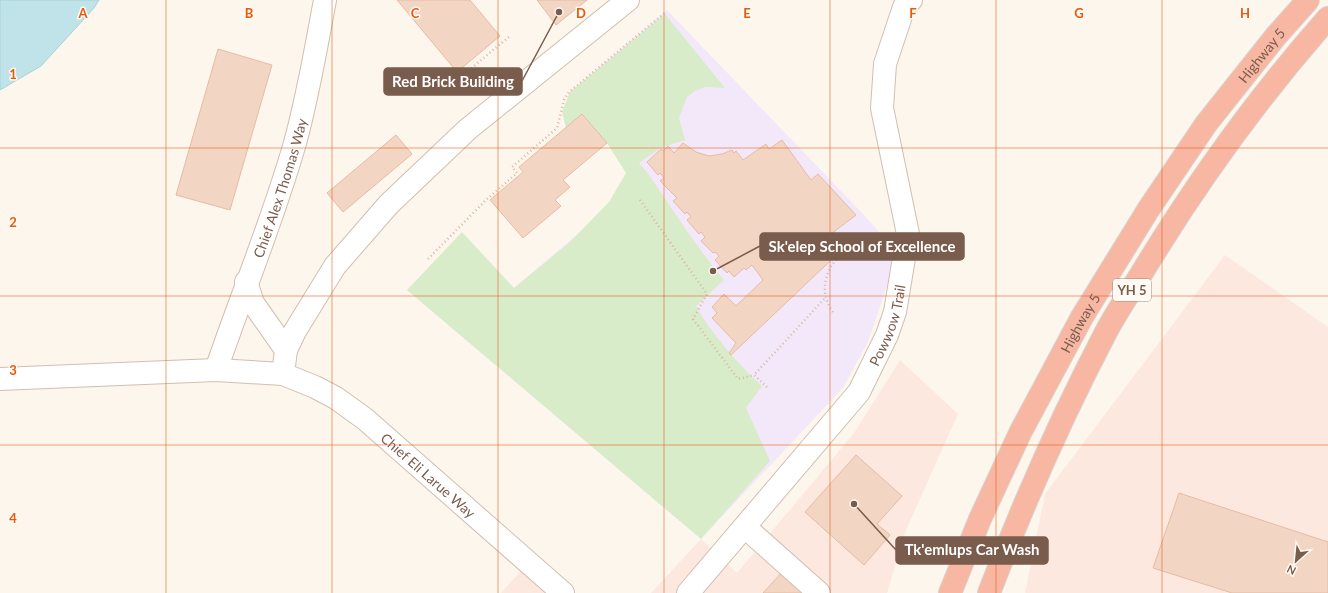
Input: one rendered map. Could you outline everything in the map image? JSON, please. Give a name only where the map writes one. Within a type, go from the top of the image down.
[{"type":"highway","name":"Highway 5","points":[[950,593],[980,519],[1021,431],[1082,317],[1148,210],[1206,124],[1276,36],[1308,0]]},
{"type":"highway","name":"Highway 5","points":[[989,593],[1012,533],[1052,440],[1107,330],[1168,230],[1226,145],[1298,52],[1328,18]]},
{"type":"street","name":"Chief Alex Thomas Way","points":[[216,370],[246,282],[277,199],[294,143],[305,102],[325,0]]},
{"type":"street","points":[[0,379],[216,370],[283,374],[286,350],[295,331],[335,266],[389,204],[468,129],[628,0]]},
{"type":"street","name":"Powwow Trail","points":[[688,593],[859,392],[887,335],[894,312],[908,234],[882,108],[885,64],[904,7],[911,0]]},
{"type":"street","points":[[246,282],[253,303],[286,350]]},
{"type":"street","name":"Chief Eli Larue Way","points":[[283,374],[329,394],[365,419],[563,593]]},
{"type":"street","points":[[745,527],[819,593]]},
{"type":"path","points":[[428,259],[486,200],[517,173],[512,167],[557,128],[564,100],[569,92],[666,12]]},
{"type":"path","points":[[462,76],[510,36]]},
{"type":"path","points":[[640,200],[707,294],[693,319],[738,379],[754,375],[826,297]]},
{"type":"path","points":[[833,312],[826,297],[825,284],[827,274],[836,258],[844,252]]},
{"type":"path","points":[[754,375],[767,387]]},
{"type":"shaded area","points":[[667,10],[864,215],[898,254],[868,342],[843,388],[701,539],[407,290],[466,237],[514,288],[632,188],[635,165],[570,92]]},
{"type":"shaded area","points":[[1225,255],[1328,327],[1328,593],[1025,593],[1045,494]]},
{"type":"shaded area","points":[[900,360],[958,414],[906,530],[887,593],[651,593],[701,539],[737,573],[854,433]]},
{"type":"shaded area","points":[[528,563],[563,593],[501,593]]},
{"type":"green space","points":[[665,14],[725,88],[705,87],[695,91],[687,97],[679,118],[685,140],[660,148],[639,163],[647,172],[701,251],[724,280],[696,306],[726,348],[762,386],[746,408],[770,461],[701,539],[407,290],[462,232],[514,288],[570,242],[609,202],[626,173],[607,143],[582,114],[566,128],[562,112],[570,92]]},
{"type":"water","points":[[0,0],[99,0],[94,8],[41,66],[0,90]]},
{"type":"building","points":[[397,0],[470,0],[500,36],[457,72]]},
{"type":"building","points":[[537,0],[587,0],[556,25]]},
{"type":"building","points":[[218,49],[272,65],[230,210],[176,195]]},
{"type":"building","points":[[582,114],[607,143],[563,180],[570,187],[555,200],[561,206],[523,238],[490,200],[523,172],[519,167]]},
{"type":"building","points":[[396,135],[412,154],[343,212],[327,193]]},
{"type":"building","points":[[782,140],[811,180],[818,174],[856,215],[831,234],[835,240],[838,238],[846,246],[731,355],[729,353],[736,343],[712,318],[717,313],[712,307],[724,294],[736,306],[763,280],[752,265],[746,270],[744,268],[734,277],[729,271],[727,273],[715,260],[719,256],[715,252],[713,253],[701,241],[705,237],[701,232],[699,234],[687,220],[691,217],[687,212],[685,214],[673,201],[677,198],[660,181],[664,178],[660,173],[658,175],[647,162],[661,149],[663,151],[668,146],[674,153],[683,143],[696,152],[709,156],[722,154],[732,150],[734,153],[736,151],[743,160],[766,144],[769,149]]},
{"type":"building","points":[[856,455],[902,496],[877,524],[890,535],[864,565],[805,512]]},
{"type":"building","points":[[1179,493],[1328,542],[1328,593],[1232,593],[1153,568]]},
{"type":"building","points":[[784,570],[810,593],[763,593]]},
{"type":"place","name":"Red Brick Building","points":[[559,12]]},
{"type":"place","name":"Sk'elep School of Excellence","points":[[713,271]]},
{"type":"place","name":"Tk'emlups Car Wash","points":[[854,504]]}]
